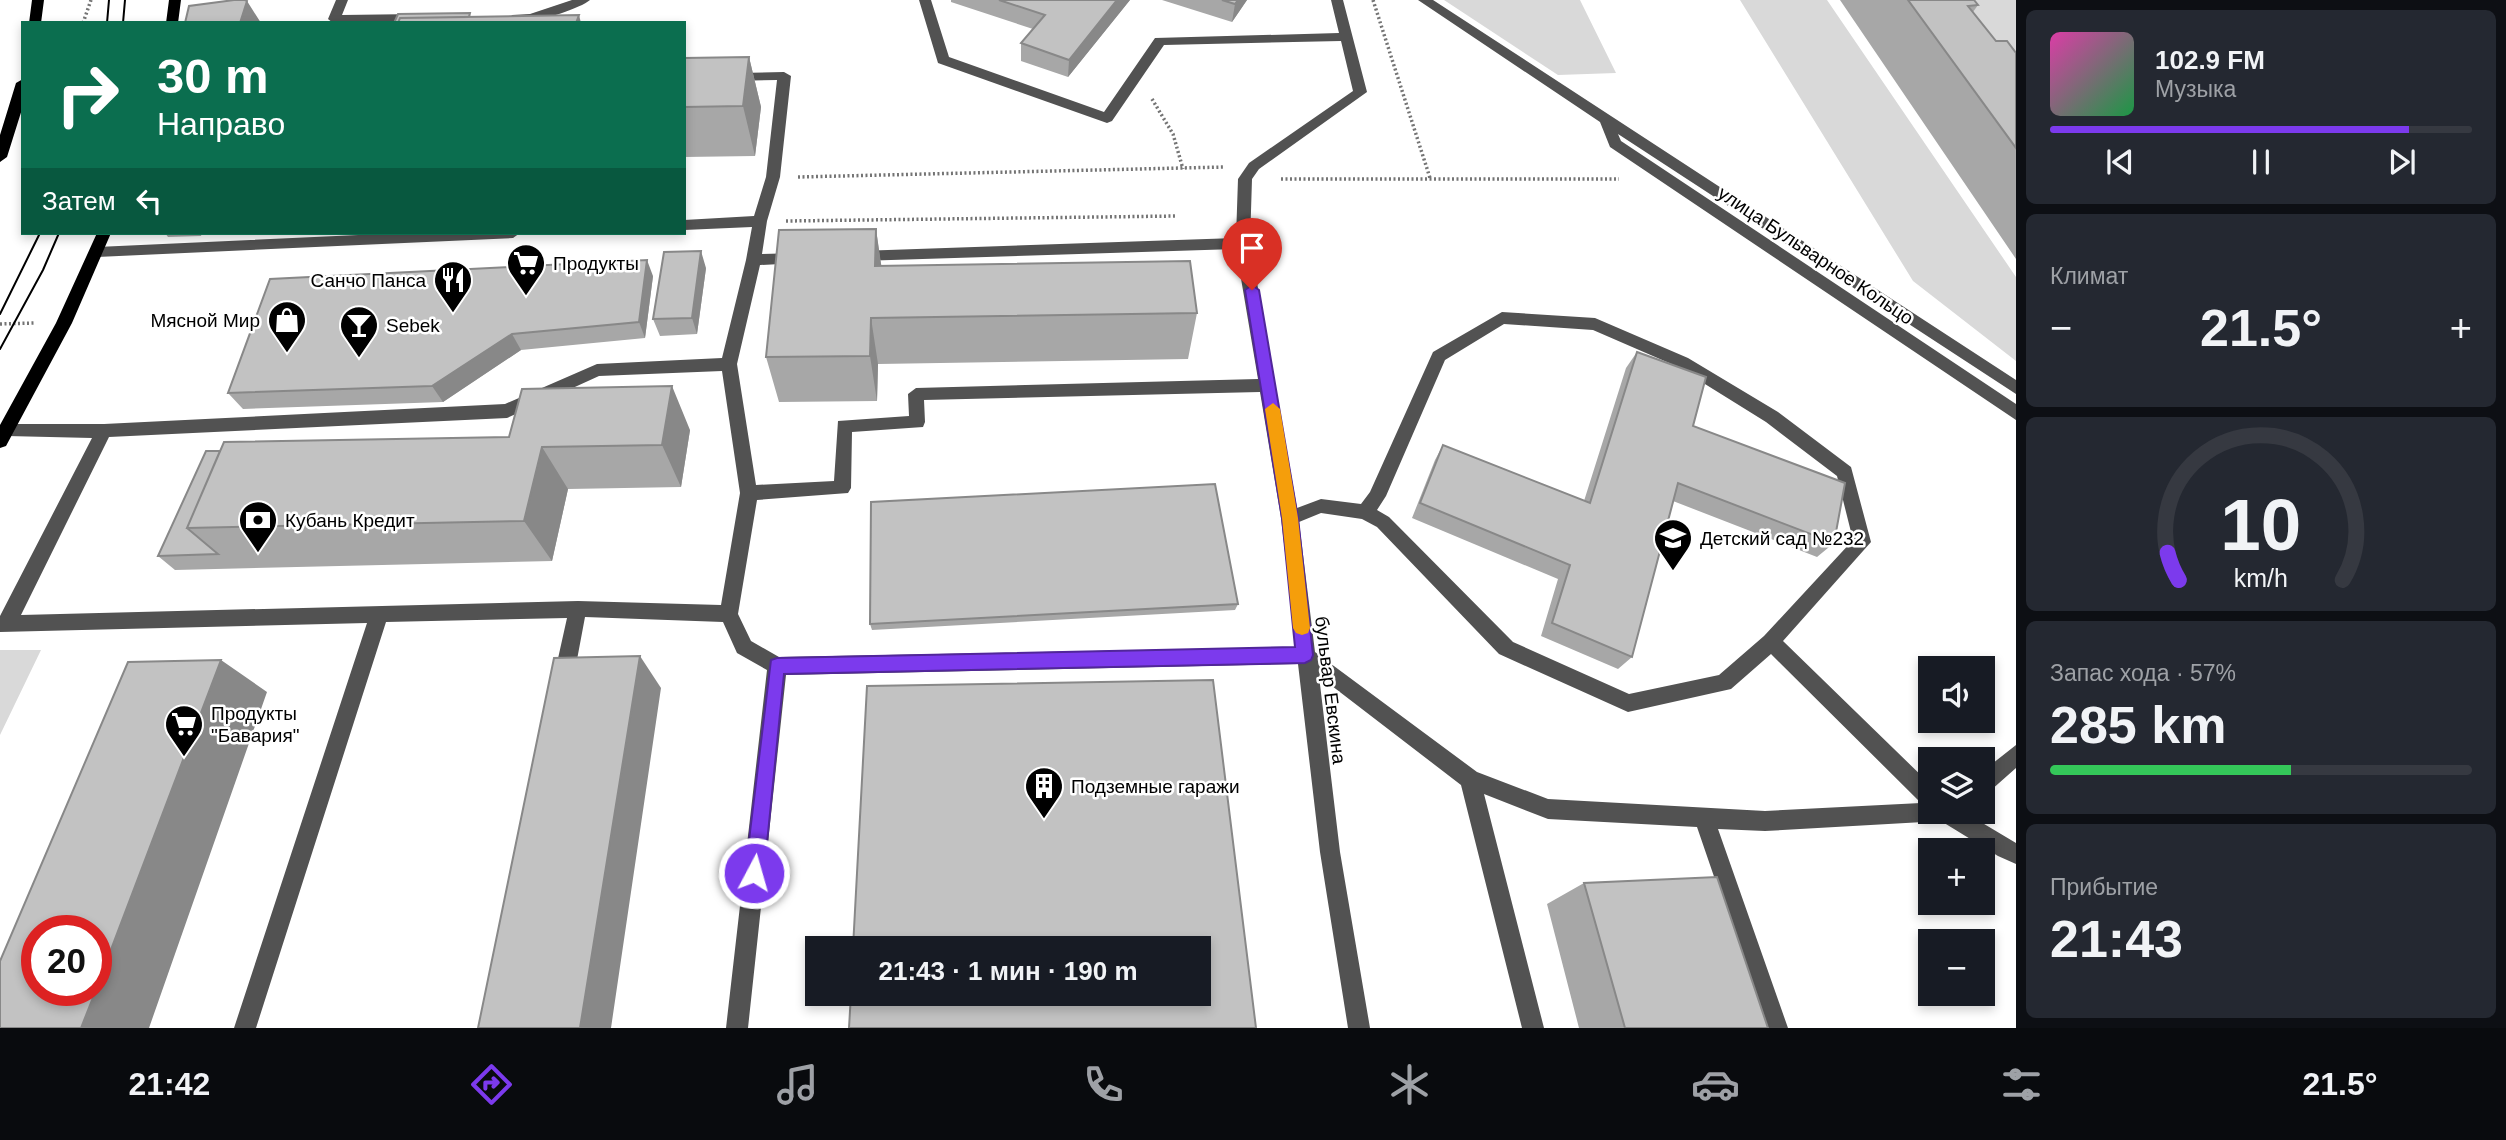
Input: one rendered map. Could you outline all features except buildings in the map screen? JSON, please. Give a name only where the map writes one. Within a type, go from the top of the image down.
[{"type":"main road","points":[[35,21],[38,0]]},
{"type":"main road","points":[[172,21],[175,0]]},
{"type":"main road","points":[[0,157],[21,89]]},
{"type":"main road","points":[[4,435],[64,323],[103,235]]},
{"type":"street","points":[[342,0],[334,19],[426,18]]},
{"type":"street","points":[[505,18],[531,20],[584,0]]},
{"type":"street","points":[[925,0],[943,60],[1107,118],[1160,41],[1347,37]]},
{"type":"street","points":[[1250,173],[1360,92],[1336,0]]},
{"type":"street","name":"улица Бульварное Кольцо","points":[[1424,0],[2016,388]]},
{"type":"street","points":[[686,78],[784,76],[773,177],[760,221],[754,260],[729,364],[749,493],[729,614],[744,647],[777,666],[1305,655],[1470,779],[1548,809],[1765,821],[1918,813]]},
{"type":"street","name":"улица Бульварное Кольцо","points":[[1606,119],[1615,144],[2016,414]]},
{"type":"street","name":"бульвар Евскина","points":[[1250,173],[1243,243],[1290,518],[1330,852],[1359,1028]]},
{"type":"street","points":[[686,225],[760,221]]},
{"type":"street","points":[[97,252],[469,235]]},
{"type":"street","points":[[838,257],[1243,243]]},
{"type":"street","points":[[754,260],[810,258]]},
{"type":"street","points":[[1290,518],[1321,506],[1365,512],[1383,523],[1506,648],[1628,703],[1724,683],[1771,642],[1800,607],[1862,542],[1845,472],[1772,417],[1682,362],[1595,324],[1502,318],[1439,356],[1377,496],[1365,512]]},
{"type":"street","points":[[4,435],[508,411],[597,370],[729,364]]},
{"type":"street","points":[[749,493],[842,488],[844,426],[917,422],[916,394],[1269,385]]},
{"type":"street","points":[[104,431],[4,624],[578,609],[729,614]]},
{"type":"street","points":[[558,703],[578,609]]},
{"type":"street","points":[[245,1028],[379,615]]},
{"type":"street","points":[[1771,642],[1918,786]]},
{"type":"street","points":[[737,1028],[777,666]]},
{"type":"street","points":[[1995,773],[2016,755]]},
{"type":"street","points":[[1470,779],[1533,1028]]},
{"type":"street","points":[[1703,818],[1777,1028]]},
{"type":"street","points":[[1964,824],[2016,854]]},
{"type":"path","points":[[84,21],[91,0]]},
{"type":"path","points":[[1373,0],[1430,178]]},
{"type":"path","points":[[1149,93],[1173,134],[1183,169]]},
{"type":"path","points":[[773,177],[1183,169],[1430,178],[1670,179]]},
{"type":"path","points":[[760,221],[1189,216]]},
{"type":"shaded area","points":[[1444,0],[1580,0],[1616,73],[1558,75]]},
{"type":"shaded area","points":[[1740,0],[1827,0],[2016,277],[2016,361],[1913,281]]},
{"type":"shaded area","points":[[1955,0],[2016,0],[2016,79]]},
{"type":"shaded area","points":[[0,650],[41,650],[0,735]]},
{"type":"tram line","points":[[107,21],[109,0]]},
{"type":"tram line","points":[[123,21],[125,0]]},
{"type":"tram line","points":[[0,314],[39,235]]},
{"type":"tram line","points":[[0,349],[43,270],[58,235]]},
{"type":"slow traffic","points":[[1273,409],[1290,518],[1302,628]]},
{"type":"place","name":"Продукты","points":[[526,297]]},
{"type":"place","name":"Санчо Панса","points":[[453,314]]},
{"type":"place","name":"Мясной Мир","points":[[287,354]]},
{"type":"place","name":"Sebek","points":[[359,359]]},
{"type":"place","name":"Кубань Кредит","points":[[258,554]]},
{"type":"place","name":"Детский сад №232","points":[[1673,572]]},
{"type":"place","name":"Продукты \"Бавария\"","points":[[184,758]]},
{"type":"place","name":"Подземные гаражи","points":[[1044,820]]},
{"type":"route","points":[[754,873],[777,666],[1305,655],[1290,518],[1252,290]]}]
